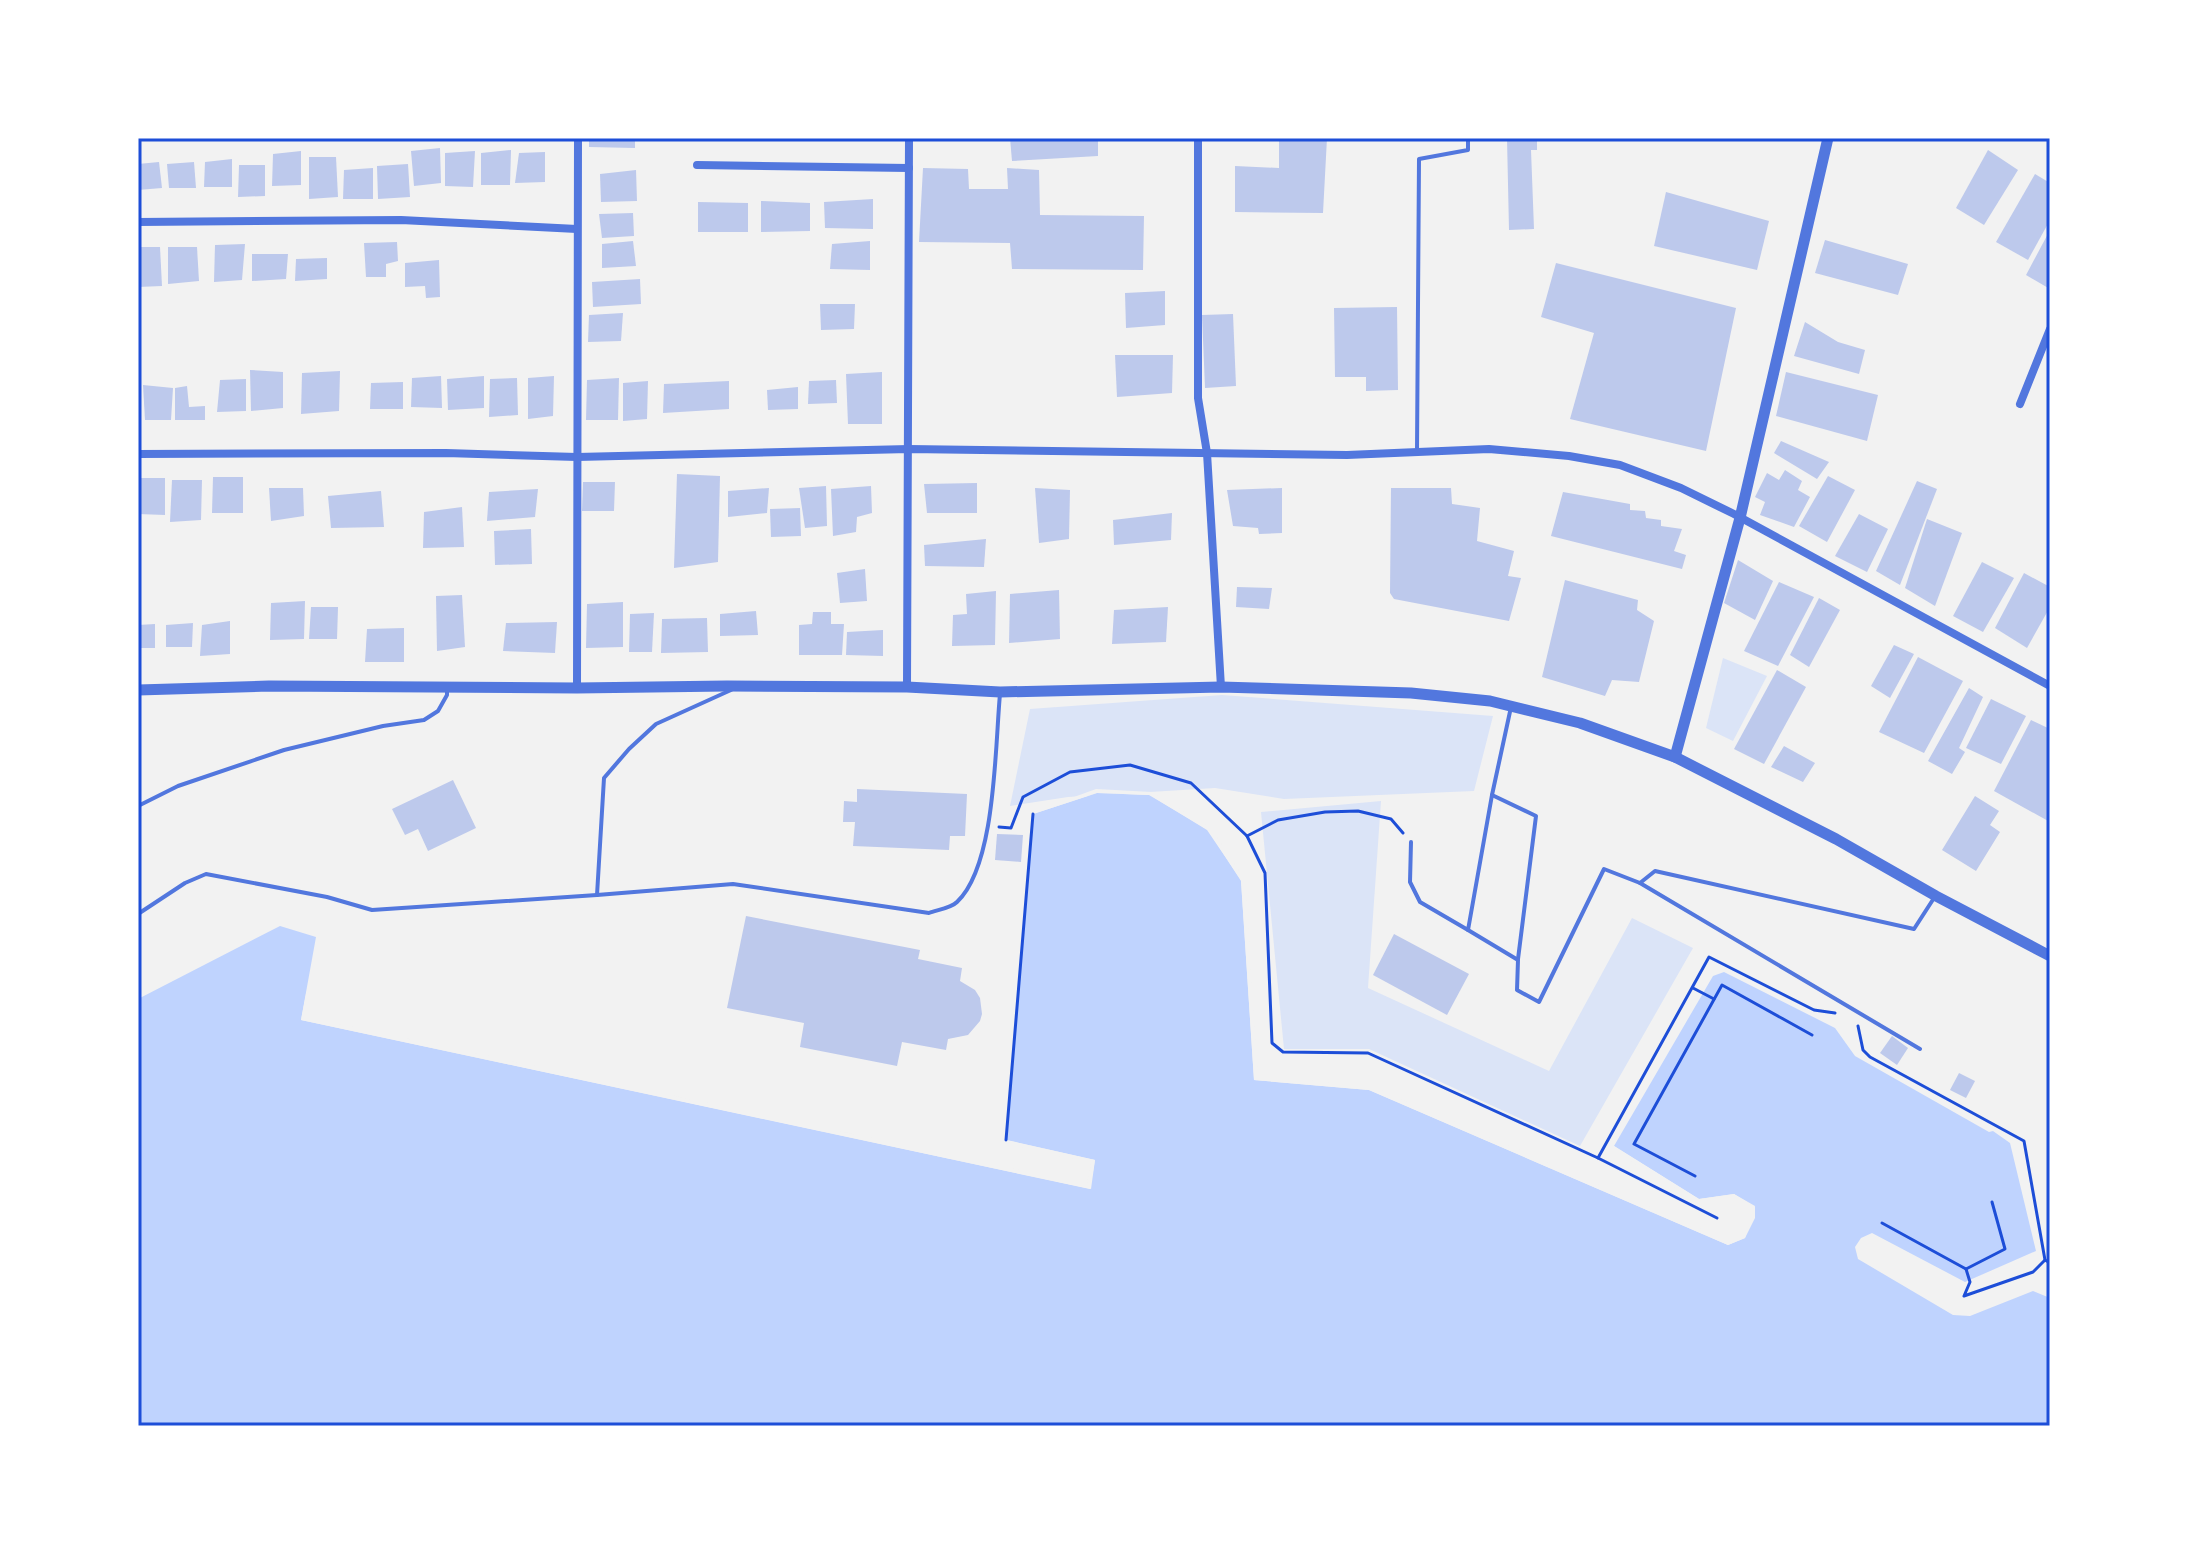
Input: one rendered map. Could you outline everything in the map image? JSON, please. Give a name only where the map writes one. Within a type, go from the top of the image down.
[{"type":"street","points":[[577,688],[578,138]]},
{"type":"street","points":[[907,687],[909,138]]},
{"type":"street","points":[[1198,138],[1198,398],[1207,453],[1221,687]]},
{"type":"street","points":[[1675,757],[1740,518],[1828,138]]},
{"type":"street","points":[[697,165],[909,168]]},
{"type":"street","points":[[138,222],[401,220],[577,229]]},
{"type":"street","points":[[2020,404],[2050,329]]},
{"type":"street","points":[[138,454],[446,453],[577,457],[909,449],[1347,455],[1489,449],[1601,461],[1681,488],[2050,686]]},
{"type":"street","points":[[138,690],[269,686],[740,686],[907,687],[1000,692],[1221,687],[1411,693],[1511,704],[1580,723],[1675,757],[1836,839],[2050,956]]},
{"type":"lane","points":[[1417,450],[1419,159],[1468,150],[1468,138]]},
{"type":"lane","points":[[138,806],[178,786],[284,750],[383,726],[424,720],[438,711],[447,695],[447,686]]},
{"type":"lane","points":[[597,895],[604,778],[656,724],[740,686]]},
{"type":"lane","points":[[138,914],[185,883],[206,874],[327,897],[372,910],[733,884],[929,913],[956,903],[976,874],[988,826],[1000,692]]},
{"type":"lane","points":[[1468,930],[1511,704]]},
{"type":"lane","points":[[1492,795],[1536,816],[1517,990],[1539,1002],[1604,869],[1640,883],[1920,1049]]},
{"type":"lane","points":[[1411,842],[1410,882],[1420,902],[1518,960]]},
{"type":"lane","points":[[1640,883],[1655,871],[1914,929],[1936,896]]},
{"type":"path","points":[[1247,836],[1278,820],[1325,812],[1358,811],[1391,819],[1411,842]]},
{"type":"path","points":[[1006,1140],[1033,814]]},
{"type":"path","points":[[1695,1176],[1634,1144],[1722,985],[1812,1035]]},
{"type":"path","points":[[1693,988],[1714,999]]},
{"type":"path","points":[[1598,1158],[1717,1218]]},
{"type":"path","points":[[1966,1269],[2005,1249],[1992,1202]]},
{"type":"path","points":[[1882,1223],[1966,1269],[1970,1282],[1964,1296],[2033,1272],[2045,1260]]},
{"type":"shaded area","points":[[1723,658],[1767,676],[1733,741],[1706,728]]},
{"type":"shaded area","points":[[1222,695],[1493,716],[1474,791],[1284,799],[1215,788],[1068,797],[1010,806],[1030,709]]},
{"type":"shaded area","points":[[1381,801],[1368,988],[1549,1071],[1632,918],[1693,948],[1580,1146],[1369,1049],[1284,1049],[1261,812]]},
{"type":"water","points":[[1097,793],[1150,795],[1207,830],[1241,880],[1254,1080],[1369,1090],[1728,1245],[1745,1238],[1755,1206],[1734,1194],[1699,1199],[1614,1146],[1713,976],[1724,972],[1835,1028],[1855,1056],[1989,1132],[1993,1131],[2010,1143],[2036,1251],[1965,1282],[1872,1233],[1861,1238],[1855,1247],[1858,1259],[1953,1315],[1970,1316],[2033,1291],[2050,1298],[2050,1426],[138,1426],[138,999],[280,926],[316,937],[301,1020],[1090,1189],[1095,1160],[1006,1140],[1033,814]]},
{"type":"pier","points":[[1096,789],[1152,792],[1211,828],[1245,880],[1258,1076],[1371,1086],[1728,1240],[1742,1235],[1751,1217],[1751,1209],[1734,1198],[1698,1202],[1612,1150],[1614,1146],[1699,1199],[1734,1194],[1755,1207],[1755,1218],[1745,1238],[1728,1245],[1369,1090],[1254,1080],[1241,881],[1208,830],[1149,795],[1097,793],[1030,813]]},
{"type":"pier","points":[[306,994],[310,995],[306,1017],[1087,1184],[1091,1163],[1005,1144],[1002,1139],[1095,1160],[1091,1189],[301,1020]]},
{"type":"building","points":[[589,138],[635,138],[635,148],[589,147]]},
{"type":"building","points":[[1010,138],[1098,138],[1098,156],[1012,161]]},
{"type":"building","points":[[1279,138],[1327,138],[1323,213],[1235,212],[1235,166],[1279,168]]},
{"type":"building","points":[[1507,138],[1537,138],[1537,150],[1531,150],[1534,229],[1509,230]]},
{"type":"building","points":[[440,148],[441,183],[414,186],[411,151]]},
{"type":"building","points":[[511,150],[510,185],[481,185],[481,153]]},
{"type":"building","points":[[1988,150],[2018,170],[1984,225],[1956,208]]},
{"type":"building","points":[[301,151],[301,185],[272,186],[273,154]]},
{"type":"building","points":[[475,151],[473,187],[445,186],[445,153]]},
{"type":"building","points":[[545,152],[545,182],[515,183],[519,153]]},
{"type":"building","points":[[309,157],[336,157],[338,197],[309,199]]},
{"type":"building","points":[[232,159],[232,187],[204,187],[205,162]]},
{"type":"building","points":[[159,162],[162,188],[138,190],[138,164]]},
{"type":"building","points":[[194,162],[196,188],[169,188],[167,164]]},
{"type":"building","points":[[408,164],[410,197],[378,199],[377,166]]},
{"type":"building","points":[[239,165],[265,165],[265,196],[238,197]]},
{"type":"building","points":[[373,168],[373,199],[343,199],[344,170]]},
{"type":"building","points":[[923,168],[968,169],[969,189],[1008,189],[1007,168],[1039,170],[1040,215],[1144,216],[1143,270],[1012,269],[1010,243],[919,242]]},
{"type":"building","points":[[636,170],[637,201],[601,202],[600,174]]},
{"type":"building","points":[[2035,174],[2050,183],[2050,220],[2028,260],[1996,242]]},
{"type":"building","points":[[1666,192],[1769,221],[1757,270],[1654,246]]},
{"type":"building","points":[[873,199],[873,229],[825,228],[824,202]]},
{"type":"building","points":[[761,201],[810,203],[810,231],[761,232]]},
{"type":"building","points":[[698,202],[748,203],[748,232],[698,232]]},
{"type":"building","points":[[633,213],[634,236],[602,238],[599,214]]},
{"type":"building","points":[[2050,230],[2050,289],[2026,275]]},
{"type":"building","points":[[1825,240],[1908,264],[1898,295],[1815,273]]},
{"type":"building","points":[[633,241],[636,266],[602,268],[602,244]]},
{"type":"building","points":[[870,241],[870,270],[830,269],[832,244]]},
{"type":"building","points":[[397,242],[398,261],[386,264],[386,277],[366,277],[364,243]]},
{"type":"building","points":[[245,244],[242,280],[214,282],[215,245]]},
{"type":"building","points":[[138,247],[160,247],[162,286],[138,287]]},
{"type":"building","points":[[168,247],[197,247],[199,281],[168,284]]},
{"type":"building","points":[[252,254],[288,254],[286,279],[252,281]]},
{"type":"building","points":[[327,258],[327,279],[295,281],[296,259]]},
{"type":"building","points":[[439,260],[440,297],[426,298],[425,286],[405,287],[405,263]]},
{"type":"building","points":[[1556,263],[1736,308],[1706,451],[1570,419],[1594,333],[1541,317]]},
{"type":"building","points":[[640,279],[641,304],[593,307],[592,282]]},
{"type":"building","points":[[1165,291],[1165,325],[1126,328],[1125,293]]},
{"type":"building","points":[[820,304],[855,304],[854,329],[821,330]]},
{"type":"building","points":[[1397,307],[1398,390],[1366,391],[1366,377],[1335,377],[1334,308]]},
{"type":"building","points":[[623,313],[621,341],[588,342],[589,315]]},
{"type":"building","points":[[1233,314],[1236,386],[1205,388],[1202,315]]},
{"type":"building","points":[[1805,322],[1838,342],[1865,350],[1859,374],[1794,356]]},
{"type":"building","points":[[1115,355],[1173,355],[1172,393],[1117,397]]},
{"type":"building","points":[[250,370],[283,372],[283,408],[251,411]]},
{"type":"building","points":[[340,371],[339,411],[301,414],[302,373]]},
{"type":"building","points":[[882,372],[882,424],[848,424],[846,374]]},
{"type":"building","points":[[1786,372],[1878,395],[1867,441],[1776,416]]},
{"type":"building","points":[[441,376],[442,408],[411,407],[412,378]]},
{"type":"building","points":[[484,376],[484,408],[448,410],[447,379]]},
{"type":"building","points":[[554,376],[553,416],[528,419],[528,378]]},
{"type":"building","points":[[517,378],[518,415],[489,417],[490,379]]},
{"type":"building","points":[[619,378],[618,420],[586,420],[587,380]]},
{"type":"building","points":[[246,379],[246,411],[217,412],[220,380]]},
{"type":"building","points":[[836,380],[837,403],[808,404],[809,381]]},
{"type":"building","points":[[648,381],[647,419],[623,421],[623,383]]},
{"type":"building","points":[[729,381],[729,409],[663,413],[664,384]]},
{"type":"building","points":[[403,382],[403,409],[370,409],[371,383]]},
{"type":"building","points":[[143,385],[173,388],[171,420],[145,420]]},
{"type":"building","points":[[187,386],[189,407],[205,406],[205,420],[175,420],[175,388]]},
{"type":"building","points":[[798,387],[798,409],[768,410],[767,390]]},
{"type":"building","points":[[1781,441],[1829,462],[1817,479],[1774,453]]},
{"type":"building","points":[[1785,470],[1802,481],[1798,490],[1810,497],[1794,527],[1760,515],[1765,502],[1755,497],[1767,473],[1779,480]]},
{"type":"building","points":[[677,474],[720,476],[718,562],[674,568]]},
{"type":"building","points":[[1828,476],[1855,490],[1827,542],[1799,526]]},
{"type":"building","points":[[213,477],[243,477],[243,513],[212,513]]},
{"type":"building","points":[[140,478],[165,478],[165,515],[138,514]]},
{"type":"building","points":[[172,480],[202,480],[201,520],[170,522]]},
{"type":"building","points":[[1917,481],[1937,489],[1900,585],[1876,571]]},
{"type":"building","points":[[583,482],[615,482],[614,511],[582,511]]},
{"type":"building","points":[[977,483],[977,513],[927,513],[924,484]]},
{"type":"building","points":[[826,486],[827,526],[805,528],[799,488]]},
{"type":"building","points":[[871,486],[872,513],[857,517],[856,532],[833,536],[831,489]]},
{"type":"building","points":[[269,488],[303,488],[304,516],[271,521]]},
{"type":"building","points":[[769,488],[767,513],[728,517],[728,491]]},
{"type":"building","points":[[1035,488],[1070,490],[1069,539],[1039,543]]},
{"type":"building","points":[[1282,488],[1282,533],[1259,534],[1258,528],[1233,526],[1227,490]]},
{"type":"building","points":[[1391,488],[1451,488],[1452,504],[1480,508],[1477,541],[1514,551],[1508,576],[1521,578],[1509,621],[1394,599],[1390,593]]},
{"type":"building","points":[[538,489],[535,517],[487,521],[489,492]]},
{"type":"building","points":[[381,491],[384,527],[331,528],[328,496]]},
{"type":"building","points":[[1563,492],[1630,504],[1630,510],[1645,511],[1646,518],[1661,520],[1661,526],[1682,529],[1674,551],[1686,555],[1682,569],[1551,536]]},
{"type":"building","points":[[462,507],[464,547],[423,548],[424,512]]},
{"type":"building","points":[[800,508],[801,536],[771,537],[770,509]]},
{"type":"building","points":[[1172,513],[1171,540],[1114,545],[1113,520]]},
{"type":"building","points":[[1859,514],[1888,529],[1867,572],[1835,556]]},
{"type":"building","points":[[1927,519],[1962,533],[1935,606],[1905,588]]},
{"type":"building","points":[[531,529],[532,564],[495,565],[494,531]]},
{"type":"building","points":[[986,539],[984,567],[925,566],[924,545]]},
{"type":"building","points":[[1738,560],[1773,581],[1755,620],[1724,603]]},
{"type":"building","points":[[1982,562],[2014,578],[1983,632],[1953,616]]},
{"type":"building","points":[[865,569],[867,601],[840,603],[837,573]]},
{"type":"building","points":[[2024,573],[2050,587],[2050,607],[2027,648],[1995,628]]},
{"type":"building","points":[[1565,580],[1638,600],[1637,610],[1654,621],[1639,682],[1612,680],[1605,696],[1542,677]]},
{"type":"building","points":[[1779,582],[1814,597],[1778,666],[1744,651]]},
{"type":"building","points":[[1237,587],[1272,588],[1269,609],[1236,607]]},
{"type":"building","points":[[1059,590],[1060,639],[1009,643],[1010,594]]},
{"type":"building","points":[[996,591],[995,645],[952,646],[953,615],[967,614],[966,594]]},
{"type":"building","points":[[462,595],[465,647],[437,651],[436,596]]},
{"type":"building","points":[[1819,598],[1840,610],[1809,667],[1790,655]]},
{"type":"building","points":[[305,601],[304,639],[270,640],[271,603]]},
{"type":"building","points":[[623,602],[623,647],[586,648],[587,604]]},
{"type":"building","points":[[311,607],[338,607],[337,639],[309,639]]},
{"type":"building","points":[[1168,607],[1166,642],[1112,644],[1114,610]]},
{"type":"building","points":[[756,611],[758,635],[720,636],[720,614]]},
{"type":"building","points":[[813,612],[831,612],[831,624],[844,624],[842,655],[799,655],[799,625],[812,624]]},
{"type":"building","points":[[654,613],[652,652],[629,652],[630,614]]},
{"type":"building","points":[[707,618],[708,652],[661,653],[662,619]]},
{"type":"building","points":[[230,621],[230,654],[200,656],[202,625]]},
{"type":"building","points":[[557,622],[555,653],[503,651],[506,623]]},
{"type":"building","points":[[193,623],[192,647],[166,647],[166,625]]},
{"type":"building","points":[[155,624],[155,648],[138,648],[138,625]]},
{"type":"building","points":[[404,628],[404,662],[365,662],[367,629]]},
{"type":"building","points":[[883,630],[883,656],[846,655],[847,632]]},
{"type":"building","points":[[1894,645],[1914,654],[1890,698],[1871,686]]},
{"type":"building","points":[[1918,657],[1963,681],[1924,753],[1879,732]]},
{"type":"building","points":[[1777,670],[1806,687],[1764,764],[1734,749]]},
{"type":"building","points":[[1969,688],[1983,697],[1959,748],[1965,752],[1952,774],[1928,761]]},
{"type":"building","points":[[1991,699],[2026,716],[2001,764],[1966,748]]},
{"type":"building","points":[[2031,720],[2050,729],[2050,822],[1994,791]]},
{"type":"building","points":[[1784,746],[1815,763],[1803,782],[1771,767]]},
{"type":"building","points":[[453,780],[476,828],[428,851],[418,829],[405,835],[392,809]]},
{"type":"building","points":[[857,789],[967,794],[965,836],[950,836],[949,850],[853,846],[855,822],[843,822],[844,801],[857,802]]},
{"type":"building","points":[[1975,796],[1999,811],[1990,825],[2000,832],[1976,871],[1942,850]]},
{"type":"building","points":[[997,834],[1023,835],[1021,862],[995,860]]},
{"type":"building","points":[[746,916],[920,950],[918,959],[962,968],[960,981],[975,990],[980,998],[980,1021],[968,1035],[948,1039],[946,1050],[902,1042],[897,1066],[800,1047],[804,1023],[727,1008]]},
{"type":"building","points":[[1394,934],[1469,974],[1447,1015],[1373,975]]},
{"type":"building","points":[[1892,1036],[1908,1048],[1897,1065],[1880,1053]]},
{"type":"building","points":[[1959,1073],[1975,1081],[1966,1098],[1950,1090]]}]
